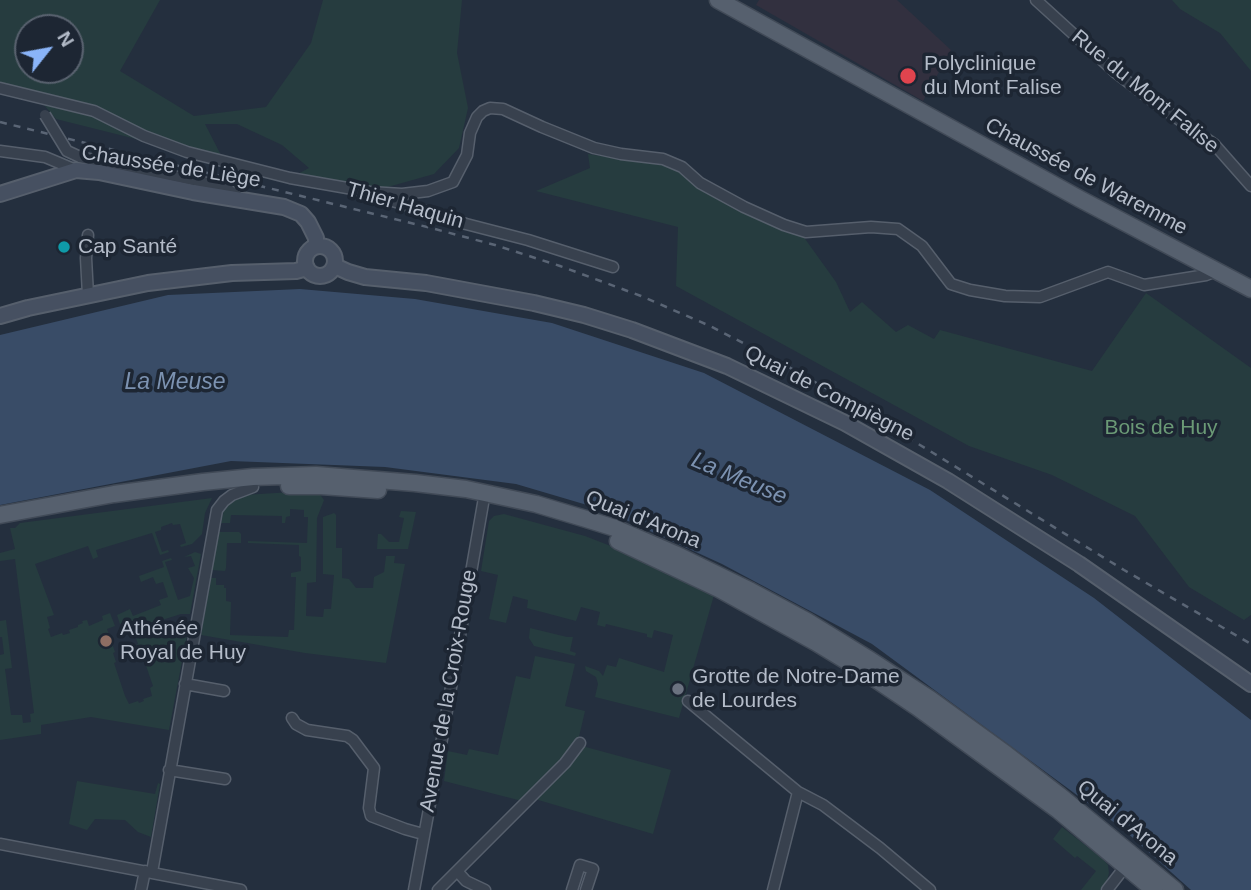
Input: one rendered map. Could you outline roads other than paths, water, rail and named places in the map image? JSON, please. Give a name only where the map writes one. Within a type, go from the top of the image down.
[{"type":"main road","name":"Chaussée de Waremme","points":[[718,0],[1080,199],[1251,289]]},
{"type":"main road","name":"Chaussée de Liège","points":[[0,194],[78,164],[99,173],[277,205],[301,214],[312,229],[316,246]]},
{"type":"main road","points":[[316,246],[329,248],[336,259],[335,266],[325,276],[318,276],[307,268],[306,255],[316,246]]},
{"type":"main road","name":"Quai de Compiègne","points":[[335,266],[365,277],[426,283],[559,309],[632,330],[727,366],[845,422],[948,481],[1079,564],[1251,684]]},
{"type":"main road","points":[[0,316],[148,283],[194,276],[296,271],[307,268]]},
{"type":"main road","name":"Quai d'Arona","points":[[0,515],[157,488],[253,477],[328,475],[415,483],[484,497]]},
{"type":"main road","name":"Quai d'Arona","points":[[0,525],[102,506],[216,491],[253,487],[328,486],[484,497],[536,504],[615,528],[751,590],[807,621],[930,699],[1006,754],[1130,861],[1175,890]]},
{"type":"main road","name":"Quai d'Arona","points":[[1130,861],[1154,890]]},
{"type":"street","name":"Rue du Mont Falise","points":[[1036,0],[1115,72],[1214,144],[1251,186]]},
{"type":"street","name":"Thier Haquin","points":[[0,88],[94,111],[144,136],[187,152],[290,178],[370,191],[373,195],[613,267]]},
{"type":"street","points":[[38,98],[44,115],[78,164]]},
{"type":"street","points":[[370,191],[402,194],[428,191],[453,182],[467,155],[470,133],[477,117],[490,108],[503,109],[594,148],[663,159],[682,167],[700,183],[744,207],[807,232],[871,227],[898,229],[922,246],[951,284],[970,290],[1005,296],[1040,297],[1108,272],[1144,285],[1216,271]]},
{"type":"street","points":[[0,151],[45,156],[78,164]]},
{"type":"street","points":[[88,235],[88,295]]},
{"type":"street","points":[[141,890],[148,871],[169,770],[217,510],[232,495],[253,487]]},
{"type":"street","name":"Avenue de la Croix-Rouge","points":[[414,890],[484,497]]},
{"type":"street","points":[[185,684],[224,691]]},
{"type":"street","points":[[688,701],[798,792],[823,806],[880,848],[930,890]]},
{"type":"street","points":[[292,718],[301,728],[347,736],[354,740],[374,768],[369,807],[371,816],[423,834]]},
{"type":"street","points":[[438,890],[565,762],[580,743]]},
{"type":"street","points":[[169,770],[225,779]]},
{"type":"street","points":[[773,890],[798,792]]},
{"type":"street","points":[[0,844],[241,890]]},
{"type":"street","points":[[1107,890],[1130,861]]},
{"type":"street","points":[[572,890],[580,865],[593,869],[586,890]]},
{"type":"street","points":[[457,871],[466,881],[485,890]]},
{"type":"water","name":"La Meuse","points":[[300,289],[415,299],[552,323],[704,373],[930,490],[1094,598],[1251,720],[1251,890],[1191,890],[1123,829],[872,644],[722,564],[604,510],[516,484],[385,467],[231,461],[0,505],[0,335],[168,295]]},
{"type":"railway","points":[[0,122],[495,245],[641,296],[710,326],[845,399],[1124,570],[1251,644]]},
{"type":"place","name":"Polyclinique du Mont Falise","points":[[908,76]]},
{"type":"place","name":"Cap Santé","points":[[64,247]]},
{"type":"place","name":"Athénée Royal de Huy","points":[[106,641]]},
{"type":"place","name":"Grotte de Notre-Dame de Lourdes","points":[[678,689]]},
{"type":"park label","name":"Bois de Huy","points":[[1161,428]]}]
